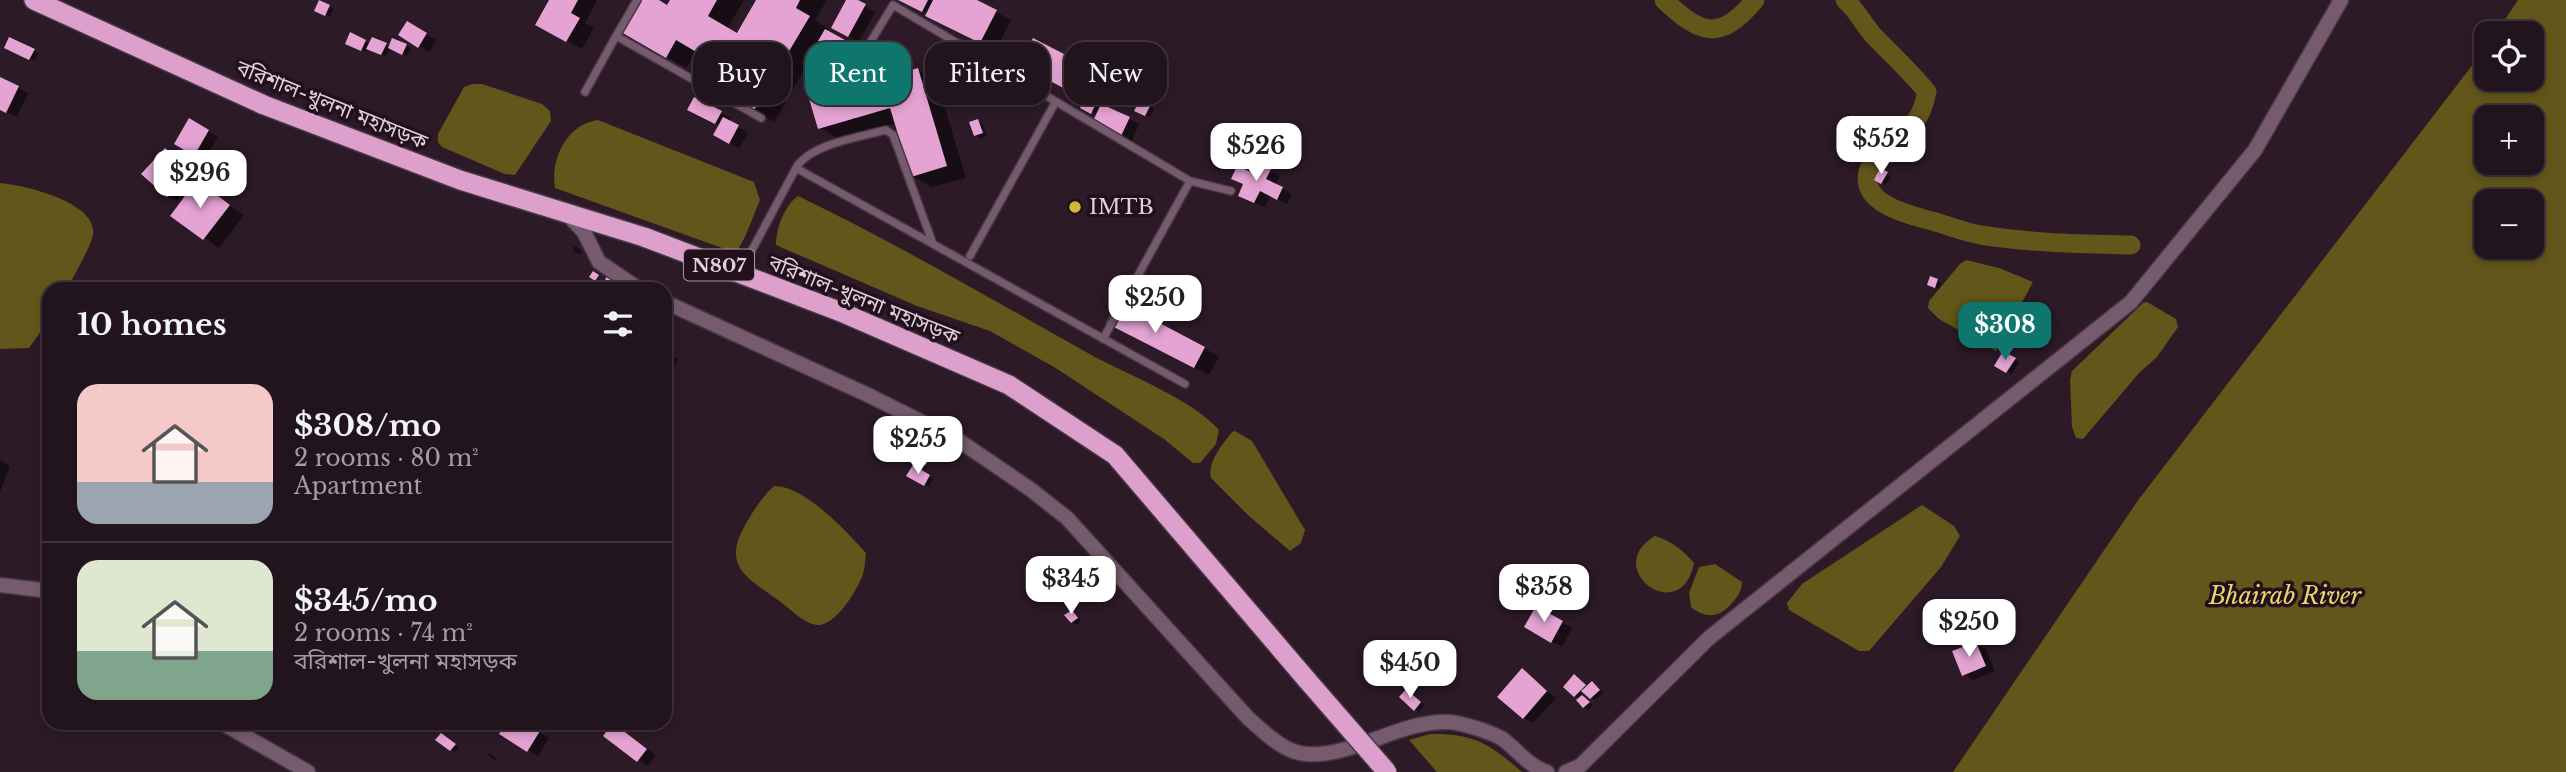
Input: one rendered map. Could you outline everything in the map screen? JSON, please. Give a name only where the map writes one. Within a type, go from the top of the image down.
[{"type":"highway","name":"বরিশাল-খুলনা মহাসড়ক","points":[[34,0],[264,105],[460,180],[644,237],[841,312],[1009,385],[1115,454],[1387,772]]},
{"type":"street","points":[[1566,772],[1580,766],[1709,638],[2131,302],[2255,150],[2341,0]]},
{"type":"street","points":[[565,212],[584,232],[599,262],[629,282]]},
{"type":"street","points":[[672,305],[868,395],[958,440],[1030,489],[1067,518],[1248,718],[1277,742],[1306,755],[1421,724],[1450,722],[1501,737],[1537,769],[1547,772]]},
{"type":"street","points":[[0,585],[42,590]]},
{"type":"street","points":[[234,730],[308,772]]},
{"type":"lane","points":[[584,92],[637,0]]},
{"type":"lane","points":[[870,42],[893,5],[1190,181],[1231,191]]},
{"type":"lane","points":[[617,36],[761,118]]},
{"type":"lane","points":[[970,256],[1055,103]]},
{"type":"lane","points":[[745,263],[801,161],[814,151],[886,130],[893,135],[933,244]]},
{"type":"lane","points":[[796,168],[1185,384]]},
{"type":"lane","points":[[1103,339],[1190,181]]},
{"type":"water","name":"Bhairab River","points":[[2518,0],[2566,0],[2566,772],[1953,772],[2139,499],[2474,63],[2474,91],[2544,91],[2544,21],[2504,21]]},
{"type":"water","points":[[482,84],[542,104],[550,111],[551,121],[515,175],[505,174],[442,147],[438,142],[438,134],[464,87]]},
{"type":"water","points":[[598,120],[754,182],[760,200],[736,253],[555,188],[555,166],[563,145],[578,128]]},
{"type":"water","points":[[0,183],[25,187],[72,204],[84,213],[91,223],[93,234],[71,282],[42,282],[42,330],[29,348],[0,349]]},
{"type":"water","points":[[798,196],[911,254],[1095,357],[1161,389],[1193,408],[1219,430],[1216,444],[1200,463],[1193,463],[1164,439],[1054,367],[990,331],[917,306],[776,245],[782,218]]},
{"type":"water","points":[[1966,260],[1999,268],[2033,282],[1996,351],[1939,319],[1928,308],[1929,301]]},
{"type":"water","points":[[2147,302],[2176,319],[2178,327],[2157,357],[2139,373],[2083,439],[2076,438],[2072,427],[2072,371]]},
{"type":"water","points":[[1235,431],[1252,441],[1305,530],[1301,543],[1290,551],[1249,516],[1211,478],[1211,466],[1217,453]]},
{"type":"water","points":[[774,486],[799,493],[811,501],[866,553],[863,573],[854,592],[838,614],[825,623],[814,625],[799,617],[748,578],[737,560],[736,549],[748,520]]},
{"type":"water","points":[[1922,505],[1954,526],[1960,536],[1941,567],[1869,651],[1859,651],[1789,610],[1787,603],[1802,584]]},
{"type":"water","points":[[1655,536],[1676,546],[1694,563],[1686,582],[1675,591],[1661,592],[1649,586],[1640,576],[1636,563],[1640,549]]},
{"type":"water","points":[[1715,564],[1742,582],[1742,585],[1738,596],[1722,612],[1702,614],[1691,607],[1689,593],[1699,567]]},
{"type":"water","points":[[1430,734],[1458,736],[1480,742],[1522,772],[1437,772],[1409,740]]},
{"type":"building","points":[[319,0],[330,5],[325,16],[314,11]]},
{"type":"building","points":[[549,0],[578,0],[571,13],[580,18],[566,42],[535,25]]},
{"type":"building","points":[[640,0],[659,0],[667,5],[670,0],[717,0],[708,16],[737,33],[756,0],[800,0],[796,8],[810,16],[791,48],[791,42],[693,42],[693,50],[676,40],[666,58],[621,32]]},
{"type":"building","points":[[846,0],[858,0],[866,4],[848,37],[831,28]]},
{"type":"building","points":[[898,0],[928,0],[922,12]]},
{"type":"building","points":[[933,0],[977,0],[997,10],[981,42],[925,16]]},
{"type":"building","points":[[407,21],[427,33],[418,48],[398,35]]},
{"type":"building","points":[[825,29],[845,40],[844,42],[818,41]]},
{"type":"building","points":[[350,32],[366,40],[361,51],[345,44]]},
{"type":"building","points":[[9,37],[35,49],[29,60],[4,48]]},
{"type":"building","points":[[372,37],[387,43],[381,55],[366,49]]},
{"type":"building","points":[[392,38],[407,44],[402,55],[388,48]]},
{"type":"building","points":[[1050,47],[1064,54],[1064,88],[1050,81]]},
{"type":"building","points":[[918,68],[925,92],[925,105],[929,105],[947,166],[911,177],[890,108],[818,129],[811,105],[911,105],[911,70]]},
{"type":"building","points":[[0,77],[19,86],[6,113],[0,110]]},
{"type":"building","points":[[693,99],[693,105],[710,105],[722,111],[715,124],[687,110]]},
{"type":"building","points":[[741,105],[757,105],[753,112]]},
{"type":"building","points":[[1082,105],[1095,105],[1091,114],[1080,108]]},
{"type":"building","points":[[1101,105],[1130,117],[1121,136],[1092,123]]},
{"type":"building","points":[[1137,105],[1150,105],[1145,116],[1134,111]]},
{"type":"building","points":[[723,117],[739,125],[729,144],[713,135]]},
{"type":"building","points":[[189,118],[209,130],[194,156],[174,144]]},
{"type":"building","points":[[978,119],[983,133],[974,136],[969,122]]},
{"type":"building","points":[[165,148],[191,171],[167,197],[141,174]]},
{"type":"building","points":[[1255,162],[1271,169],[1266,179],[1283,187],[1277,200],[1260,191],[1254,203],[1238,196],[1243,184],[1231,179],[1237,166],[1251,172]]},
{"type":"building","points":[[1880,168],[1888,172],[1881,184],[1874,180]]},
{"type":"building","points":[[197,180],[230,205],[203,240],[170,216]]},
{"type":"building","points":[[593,271],[599,275],[595,281],[589,277]]},
{"type":"building","points":[[607,276],[614,280],[613,282],[604,282]]},
{"type":"building","points":[[1930,276],[1938,279],[1935,288],[1927,285]]},
{"type":"building","points":[[1118,301],[1205,347],[1194,368],[1106,323]]},
{"type":"building","points":[[2003,351],[2016,358],[2006,373],[1994,366]]},
{"type":"building","points":[[917,452],[929,457],[926,465],[914,460]]},
{"type":"building","points":[[913,465],[930,475],[924,486],[906,476]]},
{"type":"building","points":[[1536,606],[1563,621],[1551,643],[1524,627]]},
{"type":"building","points":[[1072,610],[1078,618],[1071,623],[1064,615]]},
{"type":"building","points":[[1976,642],[1986,666],[1962,676],[1952,651]]},
{"type":"building","points":[[1399,665],[1401,677],[1389,679],[1387,667]]},
{"type":"building","points":[[1522,668],[1547,691],[1523,719],[1497,697]]},
{"type":"building","points":[[1574,674],[1586,685],[1574,697],[1563,687]]},
{"type":"building","points":[[1592,681],[1600,690],[1590,699],[1581,691]]},
{"type":"building","points":[[1406,689],[1421,702],[1414,711],[1399,697]]},
{"type":"building","points":[[1582,695],[1590,702],[1583,708],[1576,700]]},
{"type":"building","points":[[502,730],[540,731],[527,752],[499,734]]},
{"type":"building","points":[[608,730],[622,730],[647,749],[637,762],[603,736]]},
{"type":"building","points":[[441,733],[456,744],[450,751],[435,740]]},
{"type":"waterway","points":[[1664,0],[1689,21],[1710,29],[1731,23],[1755,0]]},
{"type":"waterway","points":[[1845,0],[1873,35],[1927,92],[1921,111],[1913,124],[1872,163],[1868,182],[1877,198],[1905,213],[1981,235],[2074,244],[2131,245]]},
{"type":"place","name":"IMTB","points":[[1075,207]]}]
